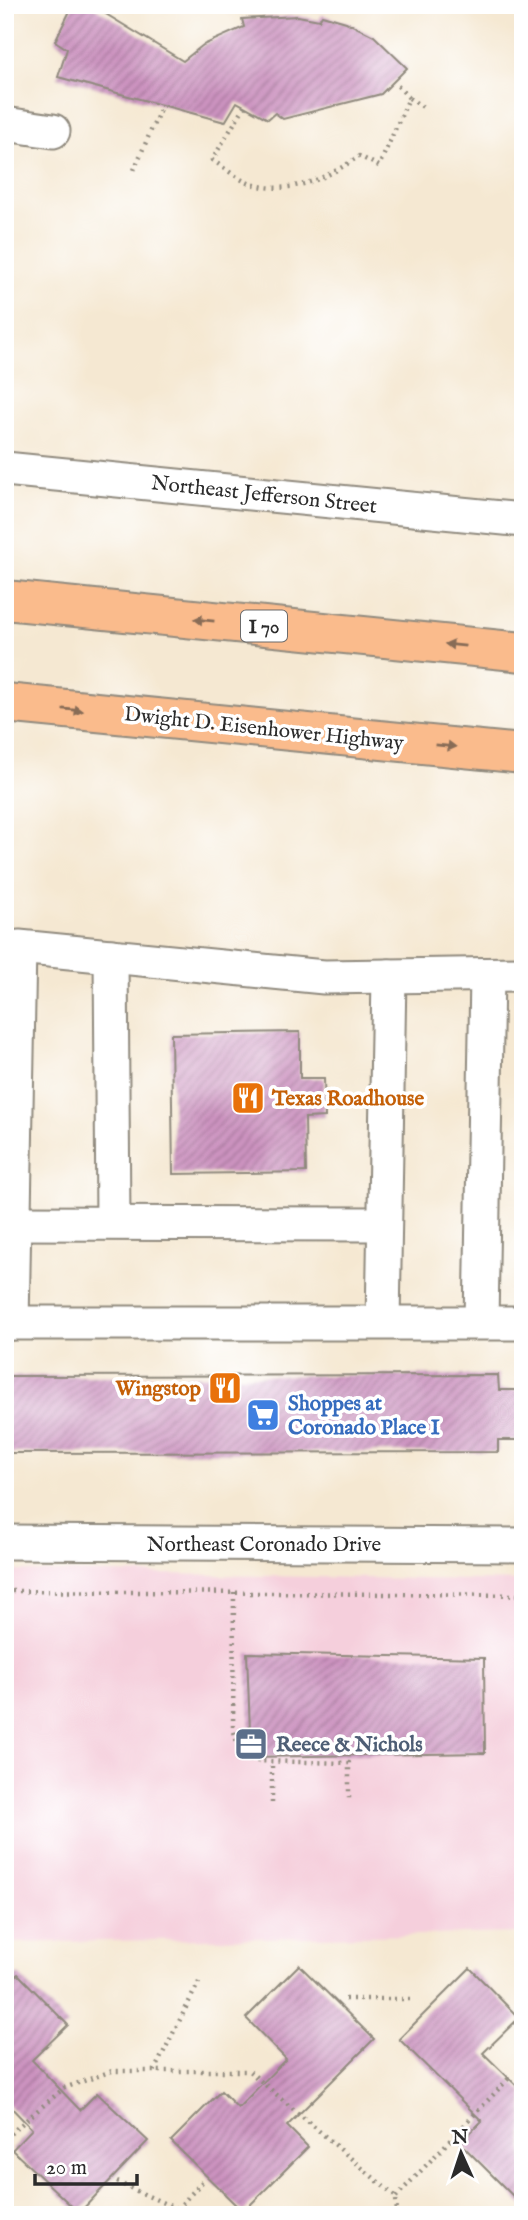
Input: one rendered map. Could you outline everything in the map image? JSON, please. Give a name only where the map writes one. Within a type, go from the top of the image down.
[{"type":"highway","name":"I 70","points":[[5,600],[523,652]]},
{"type":"highway","name":"Dwight D. Eisenhower Highway","points":[[5,703],[523,754]]},
{"type":"street","points":[[5,124],[53,131]]},
{"type":"street","name":"Northeast Jefferson Street","points":[[5,469],[523,520]]},
{"type":"street","points":[[523,975],[324,977],[19,947],[14,1223],[9,1323],[523,1323]]},
{"type":"street","points":[[111,956],[113,1221]]},
{"type":"street","points":[[481,1322],[487,975]]},
{"type":"street","points":[[383,1322],[389,976]]},
{"type":"street","points":[[14,1223],[113,1221],[384,1224]]},
{"type":"street","name":"Northeast Coronado Drive","points":[[5,1542],[523,1545]]},
{"type":"path","points":[[396,84],[409,98],[423,107]]},
{"type":"path","points":[[245,106],[212,160],[254,185],[285,188],[315,180],[359,156],[379,166],[409,98]]},
{"type":"path","points":[[134,170],[162,105]]},
{"type":"path","points":[[5,1591],[523,1595]]},
{"type":"path","points":[[234,1592],[233,1728],[241,1757],[272,1762],[349,1763],[349,1803]]},
{"type":"path","points":[[272,1762],[272,1803]]},
{"type":"path","points":[[154,2071],[199,1982]]},
{"type":"path","points":[[345,1999],[415,1999]]},
{"type":"path","points":[[5,2138],[64,2088],[112,2071],[249,2071],[396,2197],[397,2215]]},
{"type":"path","points":[[396,2197],[511,2076]]},
{"type":"path","points":[[117,2182],[177,2212],[203,2181]]},
{"type":"shaded area","points":[[5,1571],[523,1581],[523,1933],[5,1943]]},
{"type":"building","points":[[73,5],[91,5],[183,61],[203,45],[244,27],[242,19],[298,16],[319,20],[322,15],[346,22],[374,36],[407,68],[381,94],[283,119],[275,113],[268,119],[237,102],[225,122],[58,77],[67,49],[55,41]]},
{"type":"building","name":"Texas Roadhouse","points":[[300,1032],[300,1078],[324,1078],[325,1117],[305,1118],[306,1172],[173,1174],[171,1034]]},
{"type":"building","name":"Shoppes at Coronado Place I","points":[[498,1375],[499,1390],[520,1390],[520,1440],[498,1440],[498,1452],[5,1453],[5,1376]]},
{"type":"building","points":[[247,1653],[484,1658],[485,1753],[251,1757]]},
{"type":"building","points":[[299,1965],[374,2039],[287,2126],[308,2147],[243,2212],[171,2141],[221,2091],[238,2108],[286,2059],[246,2018]]},
{"type":"building","points":[[470,1968],[519,2018],[483,2053],[523,2092],[523,2206],[460,2143],[482,2121],[399,2039]]},
{"type":"building","points":[[18,1974],[68,2025],[32,2060],[80,2110],[97,2093],[148,2141],[79,2213],[12,2150],[32,2129],[5,2101],[5,1987]]},
{"type":"place","name":"Texas Roadhouse","points":[[248,1098]]},
{"type":"place","name":"Wingstop","points":[[225,1388]]},
{"type":"place","name":"Shoppes at Coronado Place I","points":[[263,1415]]},
{"type":"place","name":"Reece & Nichols","points":[[251,1744]]}]
